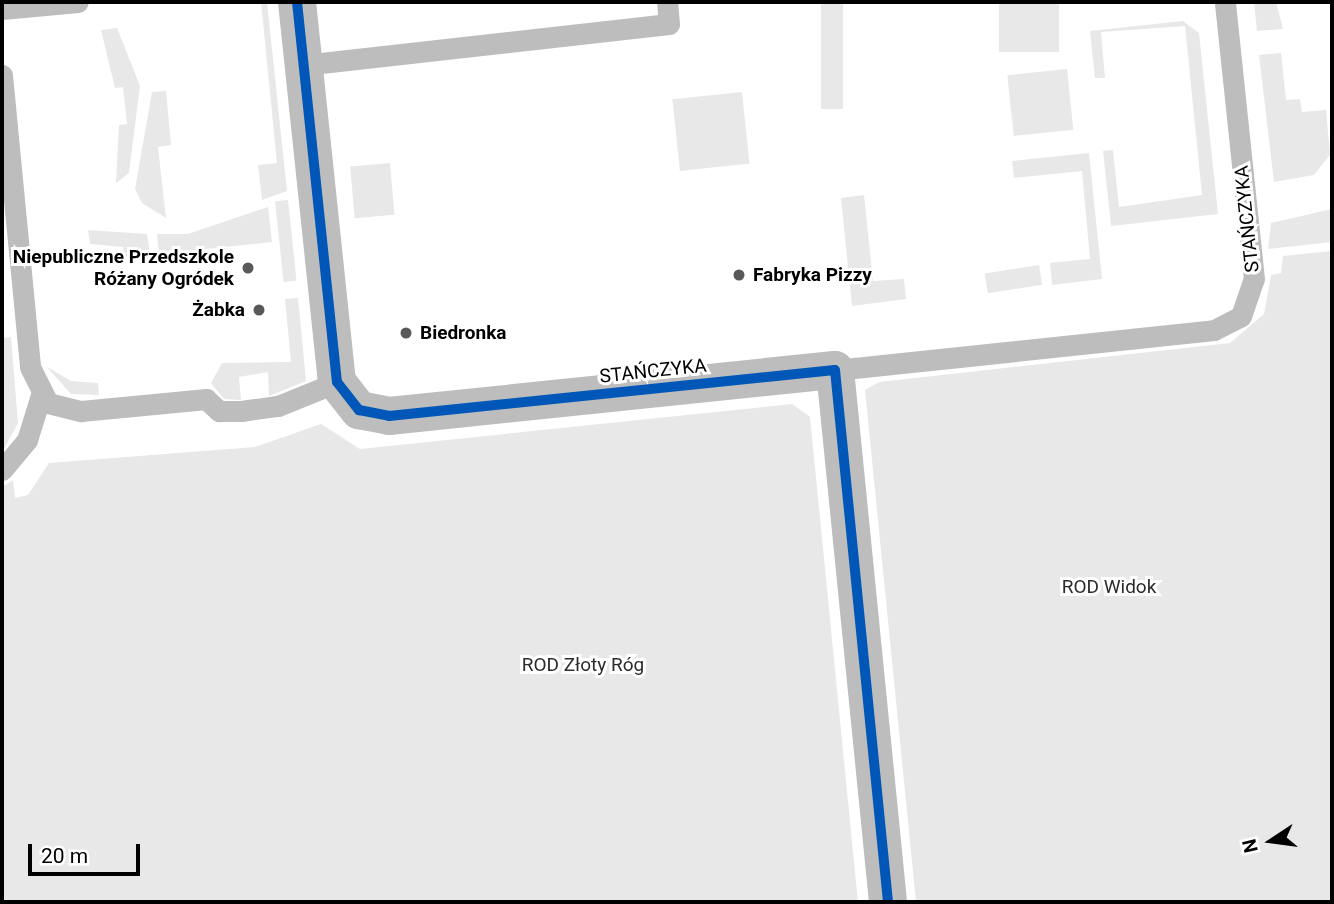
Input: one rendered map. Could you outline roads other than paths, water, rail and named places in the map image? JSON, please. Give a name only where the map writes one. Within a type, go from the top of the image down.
[{"type":"street","points":[[296,2],[337,382]]},
{"type":"street","points":[[835,370],[888,902]]},
{"type":"street","name":"STAŃCZYKA","points":[[337,382],[359,410],[388,416],[835,370]]},
{"type":"lane","points":[[2,9],[78,2]]},
{"type":"lane","points":[[303,65],[670,24],[667,2]]},
{"type":"lane","name":"STAŃCZYKA","points":[[835,370],[1214,330],[1241,316],[1254,279],[1225,2]]},
{"type":"lane","points":[[2,75],[30,367],[41,395],[65,410],[205,399],[225,412],[278,406],[337,382]]},
{"type":"lane","points":[[2,471],[27,440],[41,395]]},
{"type":"place","name":"Niepubliczne Przedszkole Różany Ogródek","points":[[248,268]]},
{"type":"place","name":"Fabryka Pizzy","points":[[739,275]]},
{"type":"place","name":"Żabka","points":[[259,310]]},
{"type":"place","name":"Biedronka","points":[[406,333]]},
{"type":"park label","name":"ROD Widok","points":[[1109,587]]},
{"type":"park label","name":"ROD Złoty Róg","points":[[583,665]]}]
